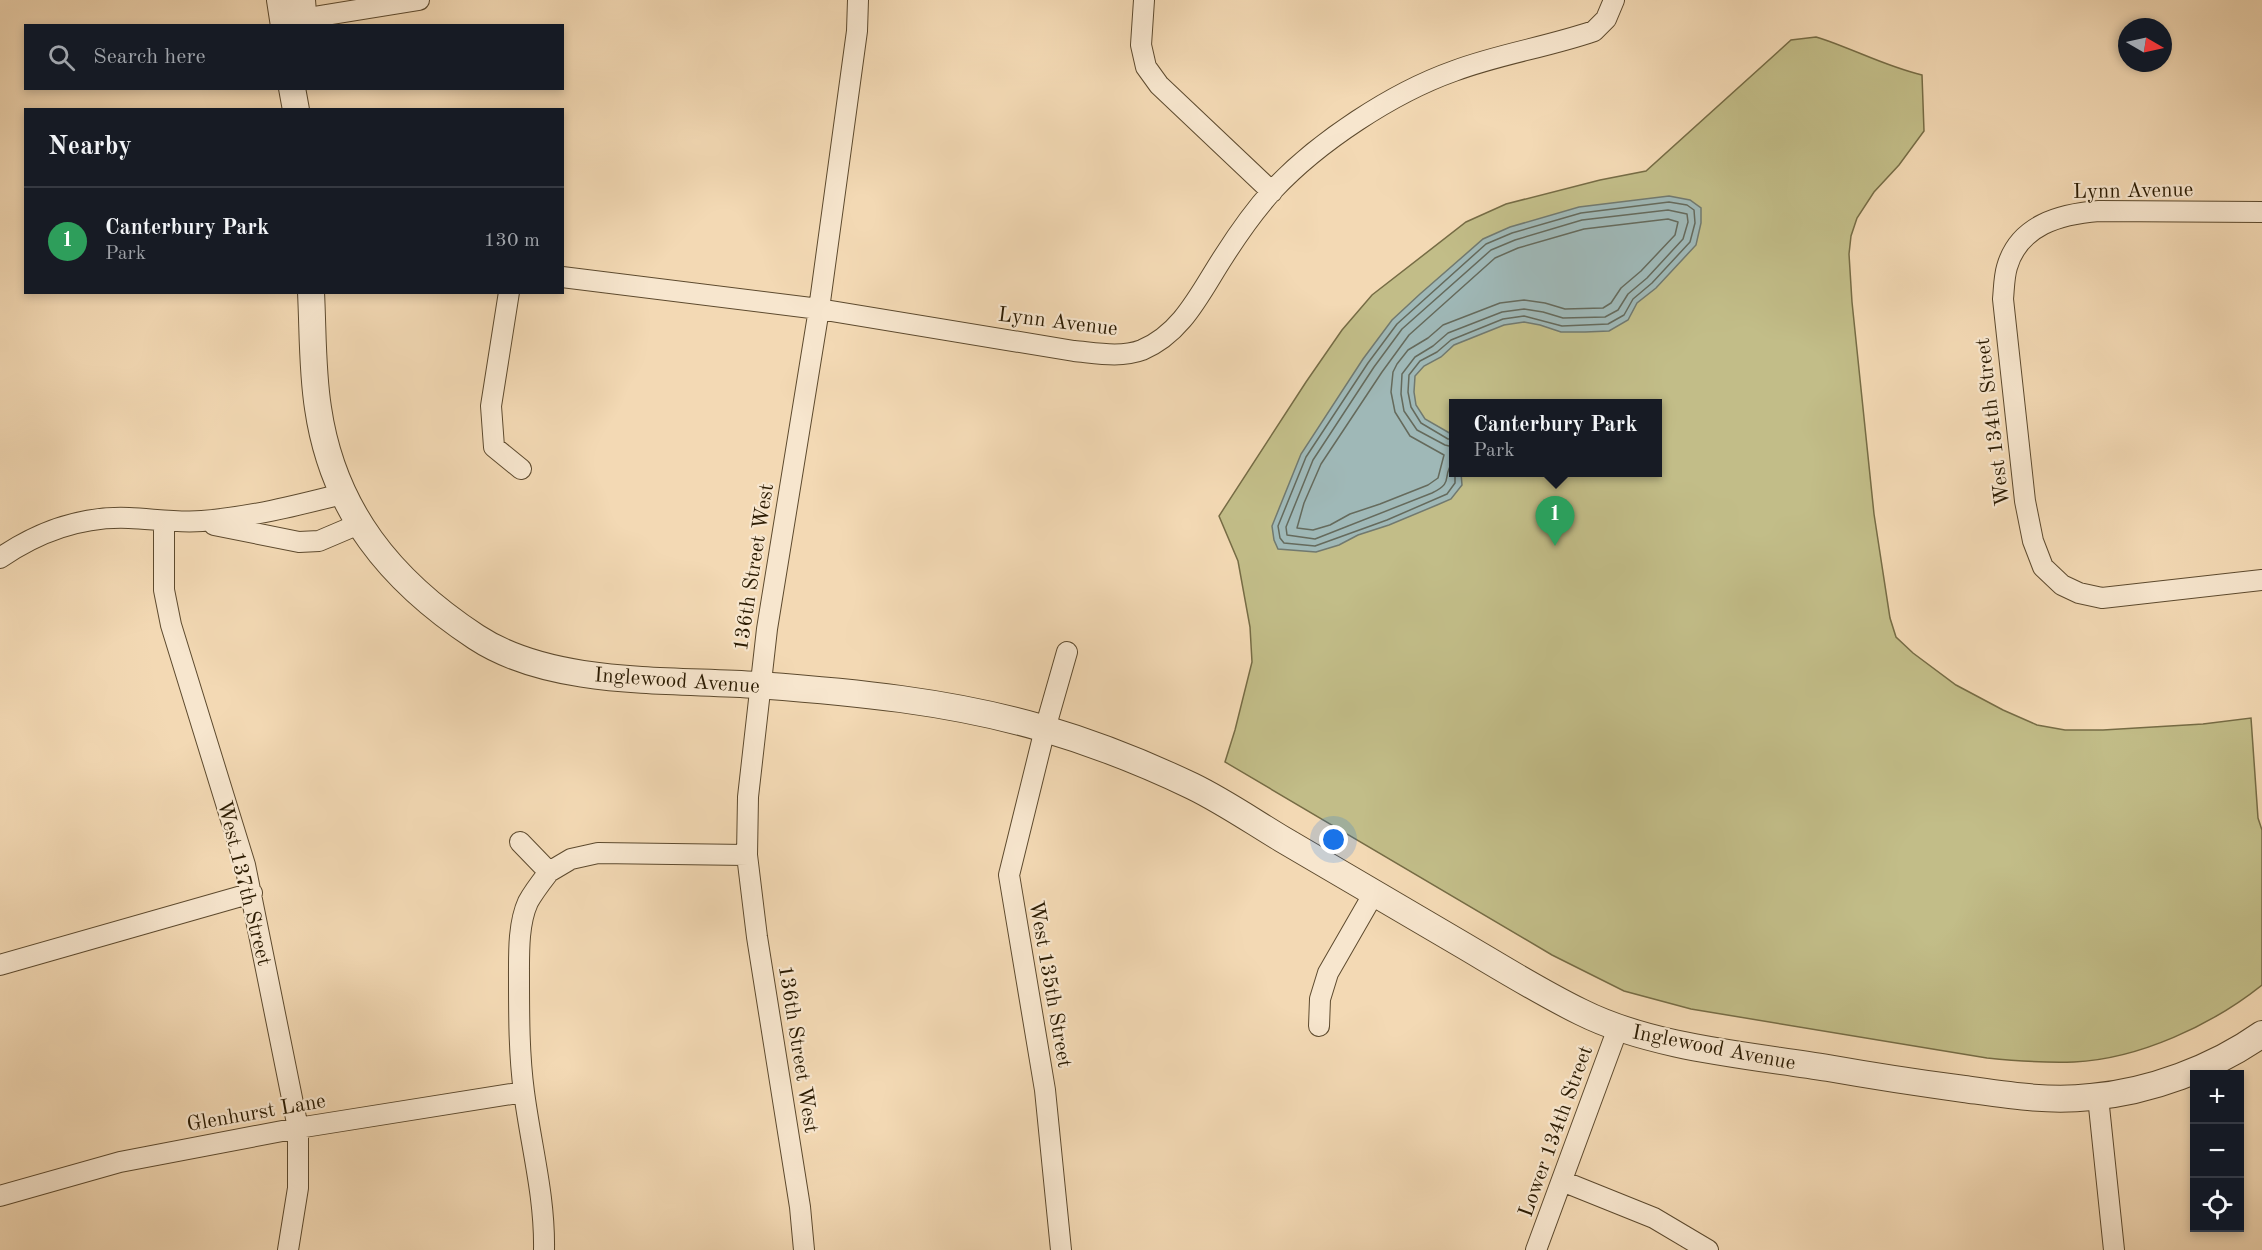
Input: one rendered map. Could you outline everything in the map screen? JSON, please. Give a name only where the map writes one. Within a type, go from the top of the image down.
[{"type":"street","points":[[291,16],[419,0]]},
{"type":"street","name":"136th Street West","points":[[804,1250],[800,1207],[757,937],[747,855],[748,797],[767,629],[819,309],[857,31],[858,0]]},
{"type":"street","points":[[1144,0],[1141,45],[1146,67],[1159,85],[1272,192]]},
{"type":"street","name":"Lynn Avenue","points":[[564,277],[819,309],[1074,351],[1110,355],[1141,350],[1163,338],[1188,315],[1225,254],[1272,192],[1319,150],[1361,119],[1399,96],[1454,70],[1594,31],[1606,19],[1614,0]]},
{"type":"street","points":[[292,90],[296,108]]},
{"type":"street","points":[[309,90],[310,108]]},
{"type":"street","name":"Lynn Avenue","points":[[2016,246],[2033,229],[2054,218],[2074,213],[2099,211],[2262,212]]},
{"type":"street","name":"West 134th Street","points":[[2016,246],[2007,268],[2003,300],[2025,501],[2033,541],[2043,567],[2062,585],[2079,593],[2102,598],[2262,580]]},
{"type":"street","points":[[509,294],[491,406],[494,447],[521,469]]},
{"type":"street","points":[[0,558],[22,543],[54,529],[91,520],[126,518],[200,521],[264,514],[342,494],[327,448],[318,408],[312,298]]},
{"type":"street","name":"Inglewood Avenue","points":[[342,494],[359,524],[383,558],[409,586],[482,642],[523,659],[566,672],[609,677],[760,685],[931,703],[992,715],[1092,744],[1195,788],[1581,1012],[1618,1028],[1652,1038],[2040,1100],[2098,1097],[2155,1084],[2204,1066],[2262,1034]]},
{"type":"street","name":"West 137th Street","points":[[164,520],[164,590],[171,625],[245,865],[298,1128],[298,1188],[288,1250]]},
{"type":"street","points":[[200,521],[298,542],[320,541],[359,524]]},
{"type":"street","points":[[1045,729],[1067,652]]},
{"type":"street","name":"West 135th Street","points":[[1045,729],[1009,875],[1045,1090],[1061,1250]]},
{"type":"street","points":[[520,842],[549,872]]},
{"type":"street","points":[[544,1250],[541,1186],[524,1092],[519,1025],[521,933],[528,903],[549,872],[571,859],[598,853],[747,855]]},
{"type":"street","points":[[1319,1026],[1320,999],[1328,973],[1374,892]]},
{"type":"street","points":[[0,965],[252,893]]},
{"type":"street","name":"Lower 134th Street","points":[[1536,1250],[1618,1028]]},
{"type":"street","name":"Glenhurst Lane","points":[[0,1196],[120,1162],[298,1128],[524,1092]]},
{"type":"street","points":[[2098,1097],[2114,1250]]},
{"type":"street","points":[[1562,1181],[1654,1218],[1708,1250]]},
{"type":"shaded area","points":[[1816,37],[1894,67],[1922,75],[1924,131],[1899,165],[1874,192],[1857,218],[1851,236],[1849,254],[1874,514],[1890,618],[1896,637],[1913,653],[1956,685],[2037,725],[2065,730],[2103,730],[2203,724],[2251,718],[2258,818],[2262,830],[2262,985],[2242,1000],[2198,1026],[2149,1047],[2099,1059],[2074,1062],[2030,1062],[1987,1058],[1691,1009],[1624,991],[1552,955],[1225,762],[1252,662],[1250,627],[1238,561],[1219,516],[1342,330],[1372,295],[1466,222],[1506,204],[1646,171],[1791,40]]},
{"type":"water","points":[[1669,196],[1690,200],[1701,208],[1701,223],[1696,245],[1656,288],[1637,303],[1628,320],[1609,331],[1561,332],[1524,322],[1504,325],[1454,345],[1441,357],[1424,366],[1415,376],[1416,405],[1425,419],[1449,433],[1449,477],[1461,477],[1462,485],[1451,499],[1389,525],[1358,535],[1339,545],[1316,552],[1278,549],[1272,526],[1301,454],[1363,359],[1392,320],[1483,239],[1510,227],[1579,207]]},
{"type":"place","name":"Canterbury Park","points":[[1555,546]]}]
